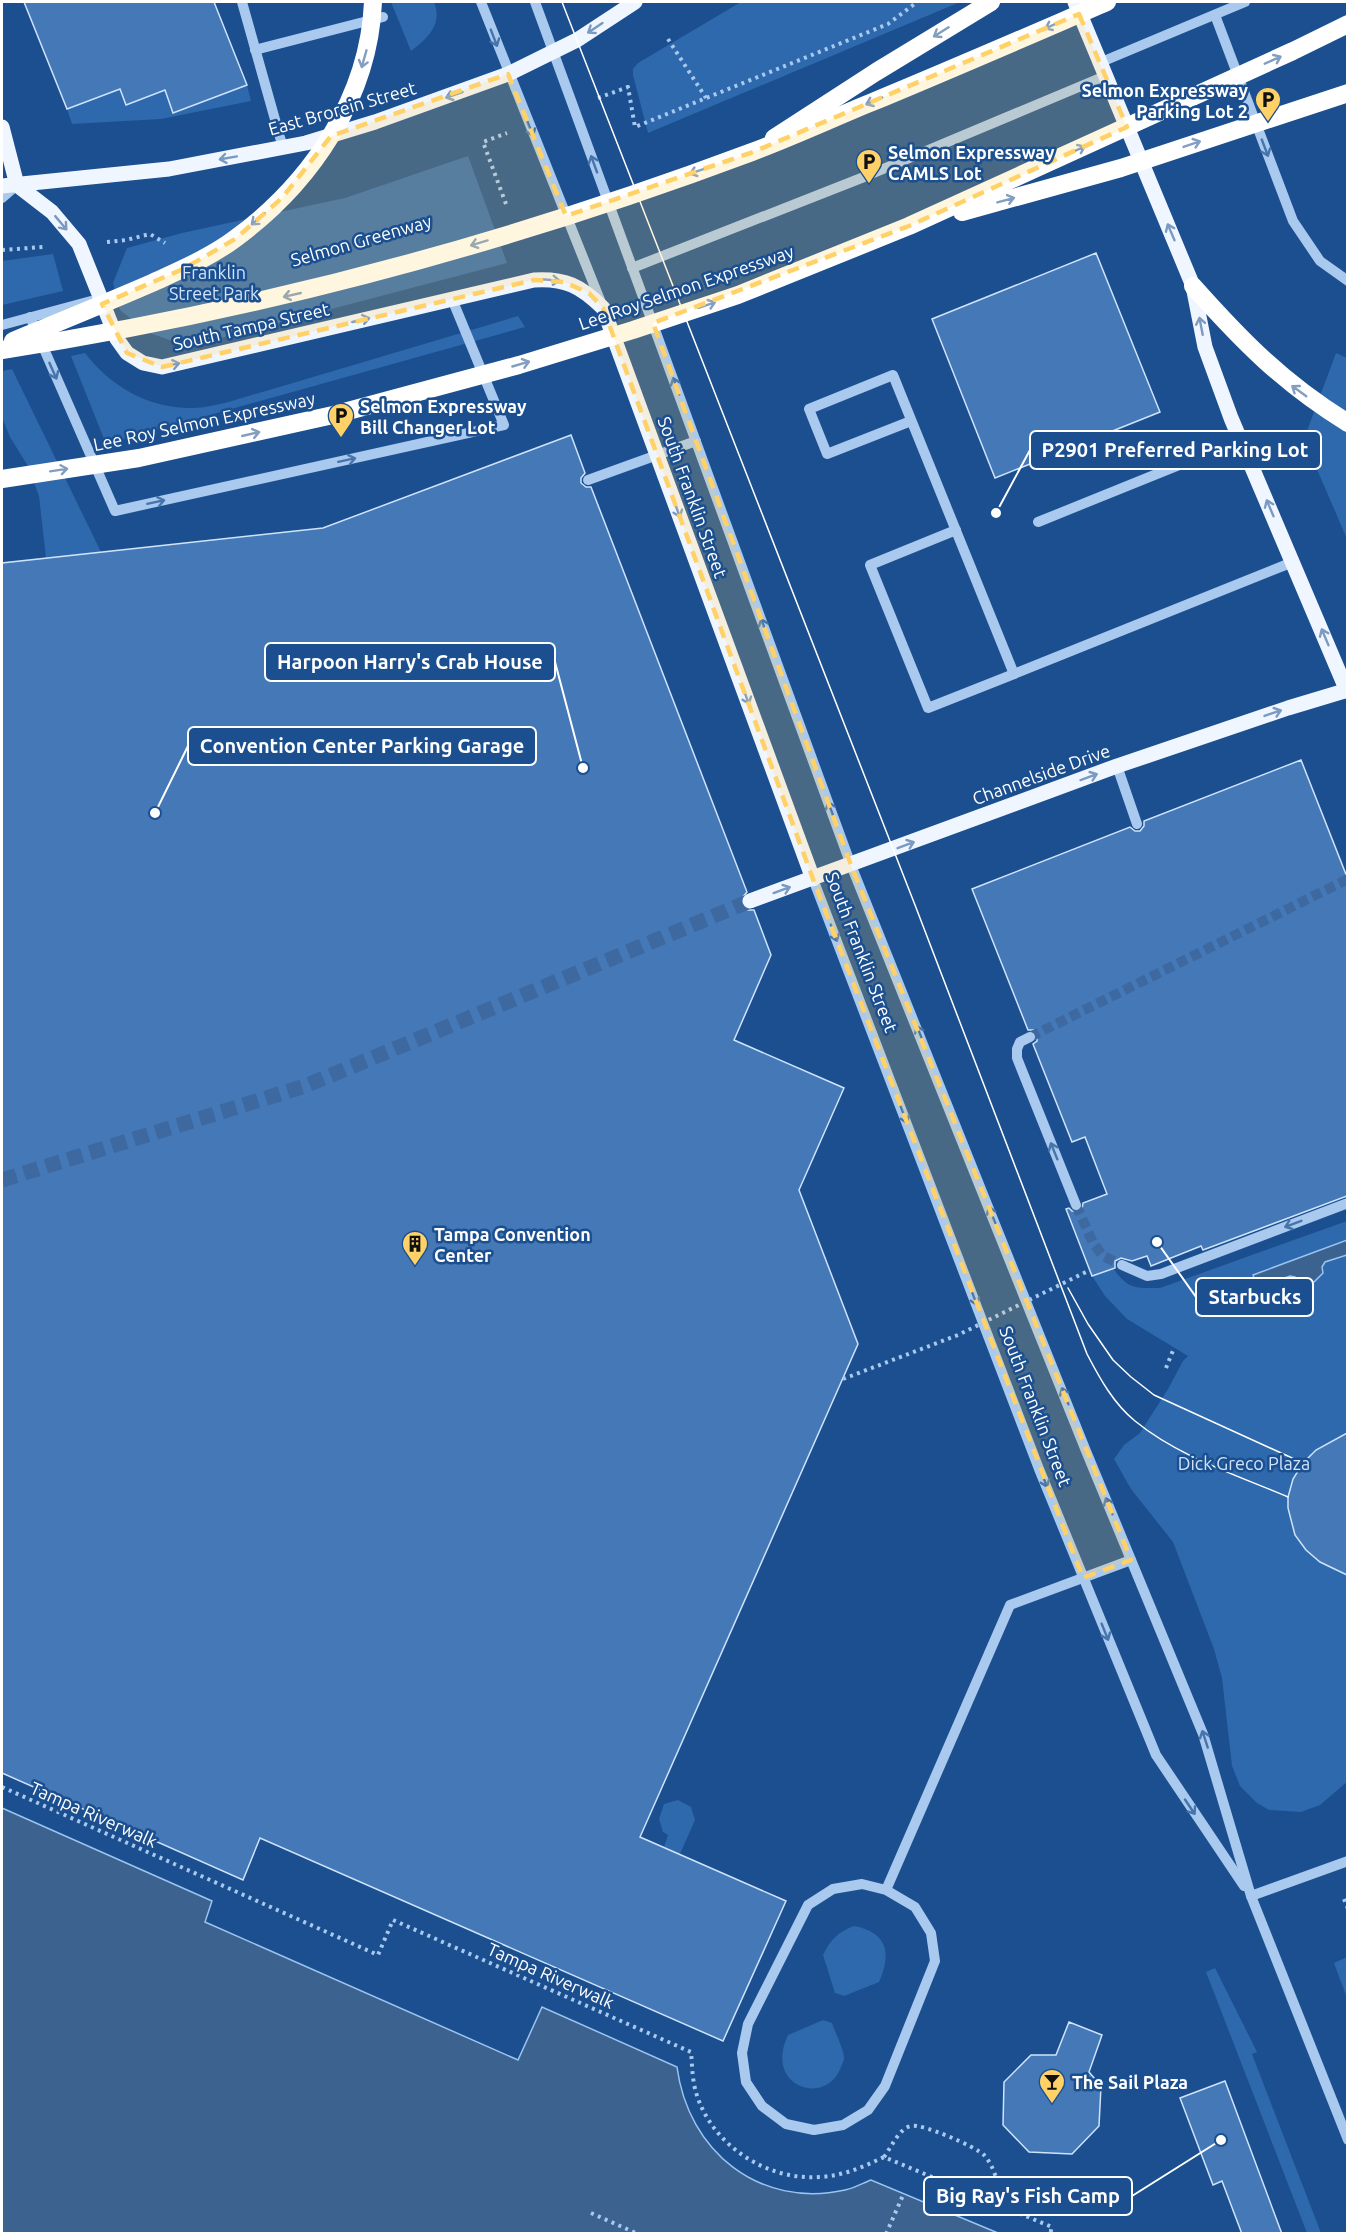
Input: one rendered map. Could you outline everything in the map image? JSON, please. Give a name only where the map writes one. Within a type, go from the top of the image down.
[{"type":"highway","points":[[753,152],[876,72],[991,2]]},
{"type":"highway","points":[[2,347],[88,337],[198,315],[336,283],[404,266],[584,211],[753,152],[1107,2]]},
{"type":"highway","points":[[2,347],[183,269],[236,239],[282,198],[319,155],[348,106],[366,57],[378,9]]},
{"type":"highway","name":"Lee Roy Selmon Expressway","points":[[2,479],[139,458],[333,415],[519,365],[738,295],[909,226],[1293,51],[1347,24]]},
{"type":"highway","points":[[909,226],[1121,168],[1347,93]]},
{"type":"highway","points":[[1193,285],[1224,321],[1274,371],[1320,406],[1347,423]]},
{"type":"main road","name":"East Brorein Street","points":[[9,185],[169,169],[306,143],[375,122],[508,74],[577,40],[635,2]]},
{"type":"main road","points":[[1074,2],[1193,285],[1205,347],[1240,440],[1347,691]]},
{"type":"main road","points":[[2,127],[9,185]]},
{"type":"main road","name":"South Tampa Street","points":[[9,185],[52,212],[79,244],[117,339],[127,353],[143,363],[162,367],[534,280],[549,279],[579,287],[603,308]]},
{"type":"main road","name":"South Franklin Street","points":[[603,308],[813,879]]},
{"type":"main road","name":"Channelside Drive","points":[[750,901],[1117,766],[1288,708],[1347,691]]},
{"type":"street","points":[[242,2],[283,148]]},
{"type":"street","name":"South Franklin Street","points":[[481,2],[603,308]]},
{"type":"street","name":"South Franklin Street","points":[[535,2],[851,865],[1203,1734],[1251,1896],[1347,2140]]},
{"type":"street","points":[[632,268],[864,177],[1245,2]]},
{"type":"street","points":[[255,50],[378,9]]},
{"type":"street","points":[[1215,15],[1293,221],[1320,261],[1347,281]]},
{"type":"street","points":[[2,198],[9,185]]},
{"type":"street","points":[[2,325],[100,298]]},
{"type":"street","points":[[30,317],[115,511],[504,425],[452,299]]},
{"type":"street","points":[[911,420],[827,454],[809,409],[893,375],[1014,674]]},
{"type":"street","points":[[1038,522],[1240,440]]},
{"type":"street","points":[[588,480],[696,441]]},
{"type":"street","points":[[956,530],[870,565],[928,708],[1293,562]]},
{"type":"street","points":[[1117,766],[1137,824]]},
{"type":"street","name":"South Franklin Street","points":[[813,879],[1083,1578],[1156,1755],[1251,1896]]},
{"type":"street","points":[[1030,1037],[1020,1042],[1017,1058],[1076,1205]]},
{"type":"street","points":[[1122,1265],[1147,1276],[1161,1274],[1347,1203]]},
{"type":"street","points":[[886,1890],[1010,1605],[1131,1560]]},
{"type":"street","points":[[1251,1896],[1347,1860]]},
{"type":"street","points":[[862,1884],[886,1890],[915,1907],[931,1933],[935,1961],[885,2086],[868,2110],[843,2125],[814,2130],[786,2124],[762,2106],[746,2082],[742,2053],[748,2025],[808,1905],[833,1889],[862,1884]]},
{"type":"path","points":[[620,90],[628,87],[635,127],[888,24],[917,2]]},
{"type":"path","points":[[668,39],[705,98]]},
{"type":"path","points":[[496,137],[483,142],[508,210]]},
{"type":"path","points":[[126,240],[150,234],[169,246]]},
{"type":"path","points":[[2,250],[48,246]]},
{"type":"path","points":[[843,1379],[958,1335],[1090,1270]]},
{"type":"path","points":[[1166,1368],[1174,1347]]},
{"type":"path","name":"Tampa Riverwalk","points":[[2,1787],[378,1955],[393,1920],[691,2052],[694,2084],[710,2122],[730,2147],[780,2174],[818,2177],[858,2169],[884,2157]]},
{"type":"path","points":[[1344,1899],[1347,1909]]},
{"type":"path","points":[[1005,2208],[998,2183],[986,2156],[928,2128],[912,2125],[903,2130],[884,2157],[1005,2208],[1052,2227],[1050,2234]]},
{"type":"path","points":[[886,2234],[904,2193]]},
{"type":"path","points":[[591,2213],[626,2231],[638,2234]]},
{"type":"highlighted area","points":[[1079,14],[1127,127],[909,226],[653,323],[851,865],[1131,1560],[1083,1578],[813,879],[603,308],[589,293],[564,282],[534,280],[162,367],[127,353],[102,304],[183,269],[235,239],[282,198],[331,136],[508,74],[566,216],[753,152]]},
{"type":"green space","points":[[391,2],[434,2],[437,17],[435,24],[428,36],[411,51]]},
{"type":"green space","points":[[741,2],[960,2],[648,133],[633,69],[638,63]]},
{"type":"green space","points":[[247,85],[251,101],[161,119],[72,124],[67,109],[120,89],[126,105],[165,90],[174,113]]},
{"type":"green space","name":"Franklin Street Park","points":[[468,156],[507,263],[221,338],[178,343],[147,332],[120,310],[113,283],[127,248],[182,233],[345,198]]},
{"type":"green space","points":[[53,254],[63,291],[2,305],[2,261]]},
{"type":"green space","points":[[518,316],[525,327],[106,444],[71,356],[85,353],[119,386],[147,400],[162,405],[197,408],[225,403]]},
{"type":"green space","points":[[1336,353],[1347,358],[1347,539],[1304,439]]},
{"type":"green space","points":[[12,369],[101,552],[46,558],[39,496],[28,466],[10,437],[2,417],[2,371]]},
{"type":"green space","name":"Dick Greco Plaza","points":[[1347,1221],[1348,1781],[1320,1805],[1301,1812],[1269,1810],[1257,1803],[1240,1786],[1232,1766],[1222,1678],[1214,1649],[1173,1542],[1131,1489],[1114,1459],[1124,1445],[1140,1433],[1188,1356],[1127,1319],[1105,1296],[1092,1276],[1113,1268],[1128,1284],[1145,1288],[1160,1288]]},
{"type":"green space","points":[[678,1800],[691,1807],[695,1820],[680,1854],[664,1847],[668,1835],[663,1832],[659,1819],[664,1804]]},
{"type":"green space","points":[[854,1926],[874,1933],[880,1939],[886,1953],[885,1962],[879,1982],[844,1996],[835,1993],[823,1955],[835,1937]]},
{"type":"green space","points":[[1347,1957],[1347,1998],[1334,1963]]},
{"type":"green space","points":[[1215,1968],[1257,2052],[1252,2054],[1321,2233],[1307,2233],[1206,1972]]},
{"type":"green space","points":[[823,2020],[832,2023],[843,2050],[844,2058],[841,2067],[834,2079],[823,2086],[811,2088],[800,2086],[790,2079],[784,2068],[783,2053],[788,2035]]},
{"type":"shaded area","points":[[1347,1240],[1347,1255],[1325,1262],[1322,1267],[1323,1273],[1314,1282],[1300,1282],[1290,1276],[1258,1288],[1253,1275]]},
{"type":"shaded area","points":[[2,1808],[212,1901],[205,1922],[518,2060],[542,2007],[677,2067],[684,2097],[696,2124],[712,2148],[733,2167],[757,2182],[784,2191],[814,2194],[845,2190],[871,2180],[998,2233],[2,2233]]},
{"type":"building","points":[[24,2],[214,2],[247,85],[173,113],[165,90],[126,105],[120,89],[67,109]]},
{"type":"building","points":[[1096,253],[1160,412],[995,478],[932,319]]},
{"type":"building","name":"Tampa Convention Center","points":[[571,435],[585,473],[581,478],[581,483],[586,487],[591,487],[747,892],[741,899],[741,905],[748,910],[754,910],[771,955],[734,1040],[844,1088],[799,1190],[858,1344],[640,1837],[786,1901],[723,2041],[260,1838],[243,1880],[2,1773],[2,563],[323,528]]},
{"type":"building","points":[[1301,760],[1347,877],[1347,1196],[1203,1250],[1201,1246],[1151,1266],[1147,1256],[1132,1261],[1121,1258],[1115,1261],[1115,1268],[1092,1276],[1066,1209],[1078,1212],[1082,1209],[1083,1203],[1107,1194],[1085,1137],[1072,1142],[1033,1044],[1037,1041],[1037,1034],[1034,1030],[1028,1030],[972,889],[1130,827],[1135,831],[1140,831],[1144,826],[1144,821]]},
{"type":"building","name":"Dick Greco Plaza","points":[[1347,1433],[1347,1575],[1320,1562],[1306,1550],[1295,1535],[1288,1508],[1288,1497],[1293,1479],[1303,1463],[1316,1450]]},
{"type":"building","name":"The Sail Plaza","points":[[1069,2022],[1102,2035],[1089,2072],[1101,2086],[1099,2126],[1072,2154],[1029,2152],[1003,2125],[1004,2082],[1031,2055],[1056,2055]]},
{"type":"building","points":[[1225,2081],[1282,2234],[1242,2234],[1222,2181],[1213,2185],[1180,2098]]},
{"type":"tunnel","points":[[1030,1037],[1348,879]]},
{"type":"tunnel","points":[[2,1180],[305,1086],[750,901]]},
{"type":"tunnel","points":[[1076,1205],[1093,1243],[1103,1256],[1122,1265]]},
{"type":"tram line","points":[[562,2],[915,905],[1087,1354],[1102,1382],[1120,1407],[1152,1434],[1189,1455],[1288,1497]]},
{"type":"tram line","points":[[1068,1288],[1088,1324],[1113,1360],[1154,1395],[1303,1463]]},
{"type":"place","name":"Selmon Expressway Parking Lot 2","points":[[1268,123]]},
{"type":"place","name":"Selmon Expressway CAMLS Lot","points":[[869,185]]},
{"type":"place","name":"Selmon Expressway Bill Changer Lot","points":[[341,439]]},
{"type":"place","name":"P2901 Preferred Parking Lot","points":[[996,513]]},
{"type":"place","name":"Harpoon Harry's Crab House","points":[[583,768]]},
{"type":"place","name":"Convention Center Parking Garage","points":[[155,813]]},
{"type":"place","name":"Starbucks","points":[[1157,1242]]},
{"type":"place","name":"Tampa Convention Center","points":[[415,1267]]},
{"type":"place","name":"The Sail Plaza","points":[[1052,2105]]},
{"type":"place","name":"Big Ray's Fish Camp","points":[[1221,2140]]}]
